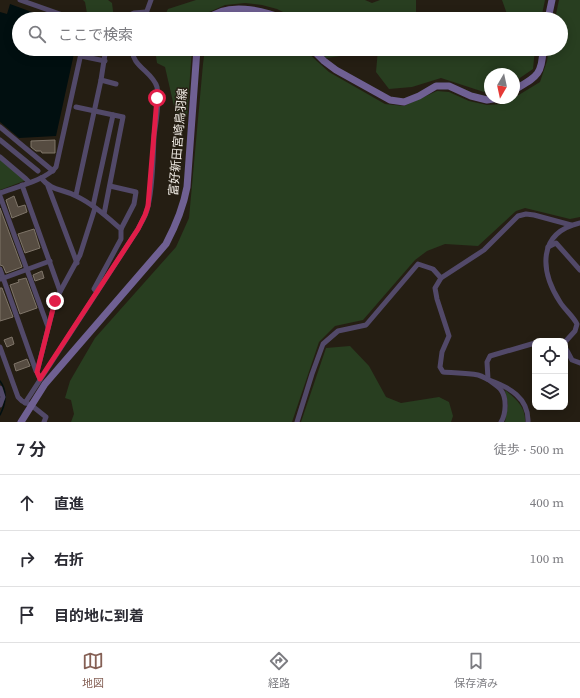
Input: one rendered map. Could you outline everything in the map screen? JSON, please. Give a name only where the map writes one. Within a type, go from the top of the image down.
[{"type":"main road","points":[[549,12],[552,0]]},
{"type":"main road","points":[[221,12],[225,10],[240,9],[257,12]]},
{"type":"main road","name":"富好新田宮崎鳥羽線","points":[[21,422],[28,404],[166,244],[177,222],[183,206],[187,187],[196,56]]},
{"type":"main road","points":[[319,56],[336,70],[390,100],[404,102],[419,96],[436,86],[449,86],[471,96],[484,99]]},
{"type":"main road","points":[[520,87],[533,79],[538,74],[543,56]]},
{"type":"street","points":[[20,0],[54,12]]},
{"type":"street","points":[[146,12],[151,0]]},
{"type":"street","points":[[48,327],[26,270],[0,194],[53,172],[59,156],[81,56],[105,61]]},
{"type":"street","points":[[76,196],[106,56]]},
{"type":"street","points":[[28,404],[40,379],[138,229],[148,206],[156,118],[156,86],[150,74],[136,61],[133,56]]},
{"type":"street","points":[[101,80],[116,84]]},
{"type":"street","points":[[76,107],[123,117],[104,214]]},
{"type":"street","points":[[37,372],[55,301],[77,263],[94,207],[113,115]]},
{"type":"street","points":[[0,127],[53,172]]},
{"type":"street","points":[[0,140],[38,171]]},
{"type":"street","points":[[0,157],[29,182]]},
{"type":"street","points":[[41,178],[48,186],[77,263]]},
{"type":"street","points":[[22,185],[60,291]]},
{"type":"street","points":[[48,186],[76,196],[104,214],[121,229]]},
{"type":"street","points":[[97,292],[94,289],[121,239],[121,229],[134,204],[136,192],[110,186]]},
{"type":"street","points":[[528,422],[528,414],[521,399],[510,388],[478,375],[443,372],[440,367],[442,352],[449,336],[435,288],[441,278],[484,250],[518,216],[526,214],[534,215],[571,225]]},
{"type":"street","points":[[568,339],[575,331],[577,324],[560,302],[547,275],[546,258],[548,247],[553,237],[571,225],[580,223]]},
{"type":"street","points":[[548,247],[556,243],[580,270]]},
{"type":"street","points":[[2,278],[50,261]]},
{"type":"street","points":[[297,422],[323,344],[338,331],[366,325],[418,264],[433,269],[441,278]]},
{"type":"street","points":[[0,269],[40,379]]},
{"type":"street","points":[[501,422],[504,417],[505,404],[502,391],[488,379],[487,362],[490,356],[532,344]]},
{"type":"street","points":[[0,347],[18,397],[46,417],[44,422]]},
{"type":"street","points":[[568,353],[572,360],[580,363]]},
{"type":"street","points":[[0,388],[2,397],[0,405]]},
{"type":"green space","points":[[83,0],[108,0],[112,3],[113,12],[87,12],[85,2]]},
{"type":"green space","points":[[196,0],[365,0],[372,3],[380,0],[416,0],[416,12],[283,12],[262,5],[245,3],[225,5],[209,12],[166,12],[168,9]]},
{"type":"green space","points":[[502,0],[545,0],[542,12],[506,12]]},
{"type":"green space","points":[[559,0],[580,0],[580,217],[570,219],[525,208],[516,211],[478,246],[445,244],[427,251],[415,260],[363,320],[335,326],[319,342],[292,422],[71,422],[74,414],[71,400],[65,398],[70,381],[95,338],[176,247],[189,218],[204,56],[311,56],[329,72],[385,104],[404,106],[437,91],[449,92],[469,101],[487,105],[520,104],[520,94],[540,82],[548,56],[568,56],[568,12],[556,12]]},
{"type":"green space","points":[[156,56],[191,56],[187,117],[176,115],[165,67],[157,63]]},
{"type":"green space","points":[[324,56],[340,56],[326,58]]},
{"type":"green space","points":[[377,56],[534,56],[533,69],[520,78],[520,68],[484,68],[484,92],[441,78],[412,87],[389,89],[376,72]]},
{"type":"green space","points":[[0,159],[24,179],[24,181],[0,190]]},
{"type":"green space","points":[[350,346],[369,366],[386,397],[401,403],[439,397],[449,402],[453,416],[451,422],[301,422],[326,348]]},
{"type":"green space","points":[[505,390],[520,404],[524,412],[525,422],[505,422],[508,404]]},
{"type":"shaded area","points":[[10,4],[32,12],[12,12],[12,56],[73,56],[56,136],[19,138],[0,122],[0,12],[7,14]]},
{"type":"building","points":[[55,140],[55,153],[42,153],[41,151],[36,151],[31,147],[31,141]]},
{"type":"building","points":[[14,196],[18,207],[25,205],[27,212],[12,218],[6,200]]},
{"type":"building","points":[[0,208],[22,267],[6,273],[3,266],[0,265]]},
{"type":"building","points":[[34,229],[40,248],[25,253],[18,234]]},
{"type":"building","points":[[42,271],[44,278],[35,281],[33,275]]},
{"type":"building","points":[[26,278],[37,308],[20,314],[10,285],[19,282],[18,280]]},
{"type":"building","points":[[0,288],[2,288],[13,317],[0,321]]},
{"type":"building","points":[[12,337],[14,344],[7,347],[4,340]]},
{"type":"building","points":[[27,359],[30,366],[16,371],[14,364]]},
{"type":"waterway","points":[[0,381],[3,385],[5,393],[4,406],[0,415]]},
{"type":"route","points":[[55,301],[37,372],[40,379],[138,229],[147,211],[157,98]]}]
